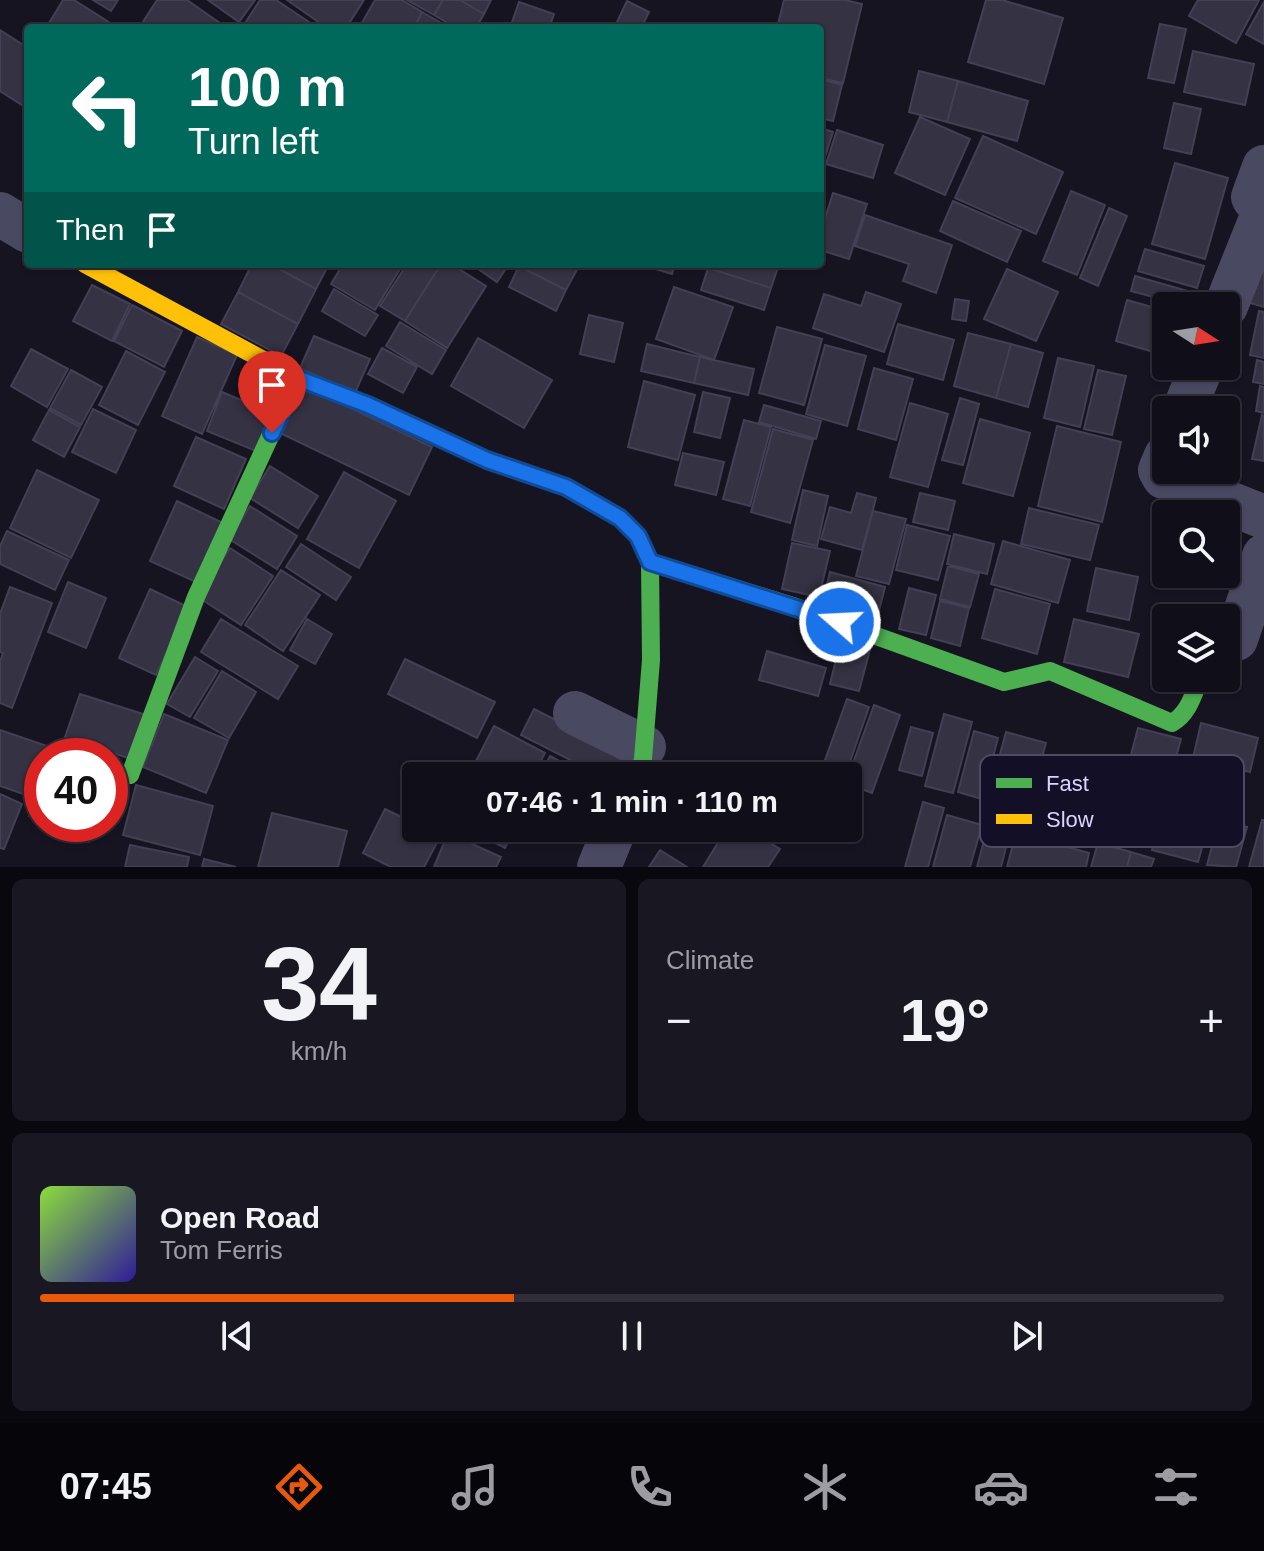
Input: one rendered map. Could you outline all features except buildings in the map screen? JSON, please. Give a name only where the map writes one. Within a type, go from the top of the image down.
[{"type":"street","points":[[1264,167],[1253,197],[1264,205]]},
{"type":"street","points":[[1232,292],[1264,211]]},
{"type":"street","points":[[0,214],[24,229]]},
{"type":"street","points":[[92,268],[297,378],[368,405],[487,460],[566,487],[620,518],[638,536],[650,562],[651,660],[641,762]]},
{"type":"street","points":[[130,775],[196,597],[297,378]]},
{"type":"street","points":[[1182,484],[1264,517]]},
{"type":"street","points":[[1242,642],[1264,556]]},
{"type":"street","points":[[650,562],[793,606],[1004,682],[1050,671],[1172,723],[1184,713],[1194,692]]},
{"type":"street","points":[[575,713],[641,762]]},
{"type":"street","points":[[599,867],[609,842]]},
{"type":"traffic: fast","points":[[130,775],[196,597],[297,378]]},
{"type":"traffic: fast","points":[[574,491],[620,518],[638,536],[650,562],[651,660],[642,762]]},
{"type":"traffic: fast","points":[[650,562],[793,606],[1004,682],[1050,671],[1172,723],[1186,709],[1195,692]]},
{"type":"traffic: slow","points":[[92,268],[297,378],[368,405],[487,460],[574,491]]},
{"type":"route","points":[[272,433],[297,378],[368,405],[487,460],[566,487],[620,518],[638,536],[650,562],[840,622]]}]
